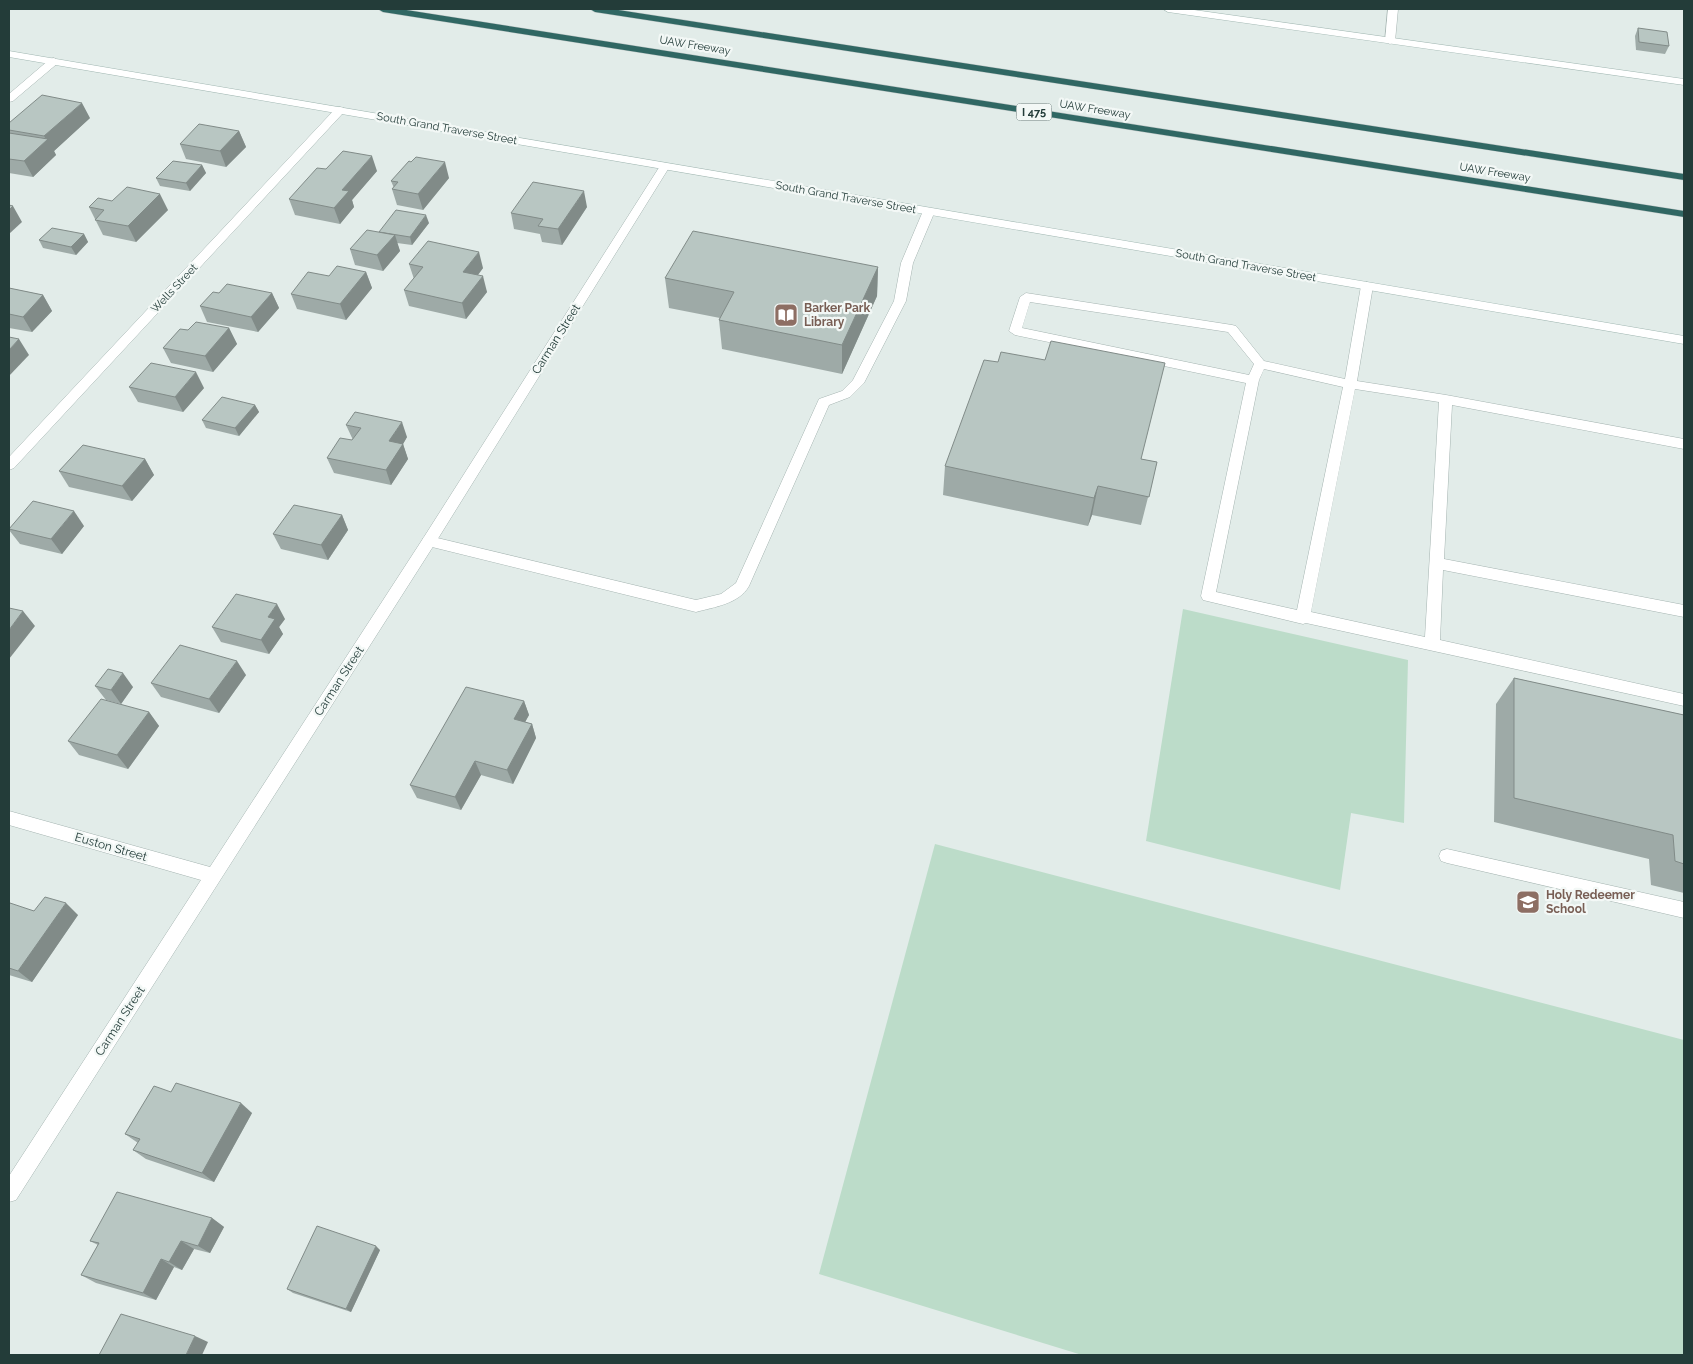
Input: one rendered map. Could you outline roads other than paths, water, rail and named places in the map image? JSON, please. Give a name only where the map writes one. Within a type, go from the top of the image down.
[{"type":"highway","name":"UAW Freeway","points":[[383,9],[1684,214]]},
{"type":"highway","name":"UAW Freeway","points":[[595,9],[1684,177]]},
{"type":"main road","points":[[1168,9],[1684,82]]},
{"type":"main road","points":[[1390,41],[1393,9]]},
{"type":"main road","name":"South Grand Traverse Street","points":[[9,54],[1684,340]]},
{"type":"main road","points":[[9,99],[54,61]]},
{"type":"main road","name":"Wells Street","points":[[9,465],[340,110]]},
{"type":"main road","name":"Carman Street","points":[[9,1193],[429,541],[665,166]]},
{"type":"main road","points":[[429,541],[696,606],[725,600],[742,586],[824,402],[846,394],[858,383],[900,301],[907,263],[929,211]]},
{"type":"main road","points":[[1303,618],[1350,384],[1367,286]]},
{"type":"main road","points":[[1253,380],[1015,331],[1026,297],[1232,329],[1260,364],[1350,384],[1446,399],[1684,444]]},
{"type":"main road","points":[[1260,364],[1253,380],[1208,596],[1684,700]]},
{"type":"main road","points":[[1432,644],[1446,399]]},
{"type":"main road","points":[[1436,563],[1684,611]]},
{"type":"main road","name":"Euston Street","points":[[9,818],[214,876]]},
{"type":"main road","points":[[1447,856],[1684,910]]},
{"type":"place","name":"Barker Park Library","points":[[786,315]]},
{"type":"place","name":"Holy Redeemer School","points":[[1528,902]]}]
